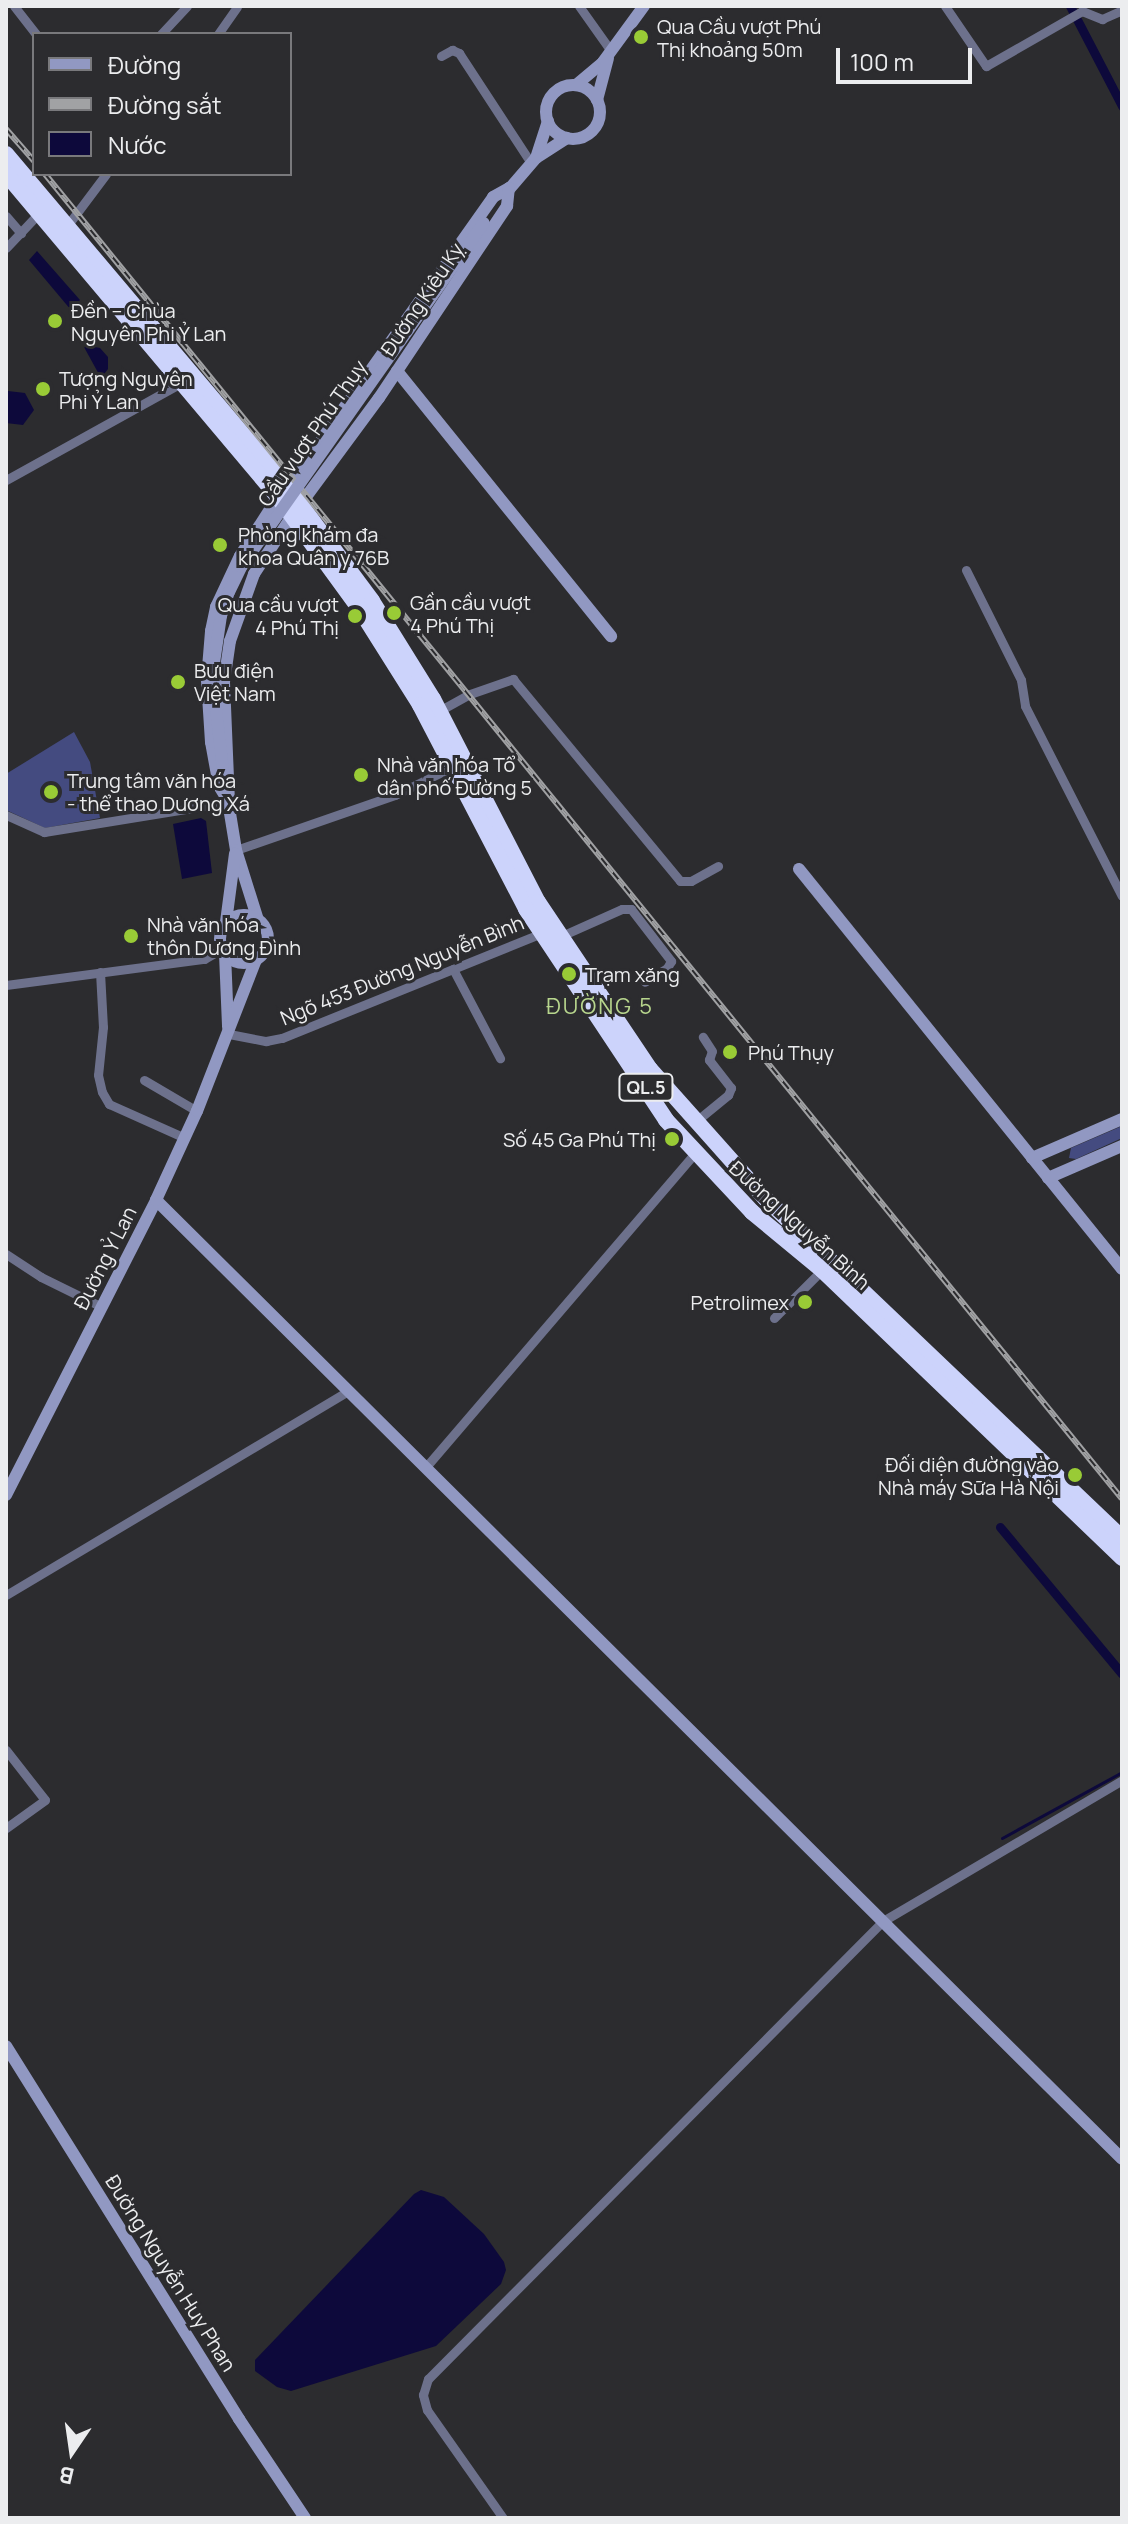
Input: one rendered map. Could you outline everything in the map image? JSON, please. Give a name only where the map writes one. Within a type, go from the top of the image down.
[{"type":"highway","name":"Đường Nguyễn Bình","points":[[6,154],[296,510],[420,705],[542,933],[666,1120],[752,1212],[822,1270],[1122,1558]]},
{"type":"highway","name":"Đường Nguyễn Bình","points":[[6,174],[181,383],[283,492]]},
{"type":"highway","name":"Đường Nguyễn Bình","points":[[296,510],[372,601],[439,711],[559,937],[650,1069],[766,1199],[1122,1538]]},
{"type":"main road","points":[[610,53],[597,100],[599,120],[594,128],[577,138],[567,138],[552,129],[547,105],[554,92],[576,85],[610,53],[644,6]]},
{"type":"main road","points":[[576,85],[585,88],[597,100]]},
{"type":"main road","name":"Đường Kiêu Kỵ","points":[[533,160],[548,121]]},
{"type":"main road","name":"Đường Kiêu Kỵ","points":[[484,223],[533,160],[567,138]]},
{"type":"main road","name":"Đường Kiêu Kỵ","points":[[296,510],[397,371],[507,206],[509,188]]},
{"type":"main road","name":"Đường Kiêu Kỵ","points":[[283,492],[493,197],[509,188]]},
{"type":"main road","name":"Cầu vượt Phú Thụy","points":[[229,802],[212,676],[219,626],[229,592],[241,567],[484,223]]},
{"type":"main road","points":[[397,371],[611,636]]},
{"type":"main road","points":[[229,802],[219,786],[211,742],[207,680],[211,631],[216,607],[240,556],[283,492]]},
{"type":"main road","points":[[236,850],[226,922],[220,932],[223,951],[239,963],[256,960],[268,940],[258,920],[236,850],[229,802],[224,682],[230,641],[254,574],[296,510]]},
{"type":"main road","points":[[799,869],[1122,1269]]},
{"type":"main road","points":[[226,922],[242,915],[258,920]]},
{"type":"main road","name":"Đường Ỷ Lan","points":[[223,951],[229,1034]]},
{"type":"main road","name":"Đường Ỷ Lan","points":[[6,1495],[185,1138],[256,960]]},
{"type":"main road","points":[[1032,1158],[1122,1119]]},
{"type":"main road","points":[[1048,1178],[1122,1146]]},
{"type":"main road","points":[[156,1200],[1122,2159]]},
{"type":"main road","name":"Đường Nguyễn Huy Phan","points":[[6,2046],[239,2419],[305,2518]]},
{"type":"street","points":[[14,6],[34,32]]},
{"type":"street","points":[[163,32],[187,6]]},
{"type":"street","points":[[579,6],[610,53]]},
{"type":"street","points":[[945,6],[986,66],[1078,14],[1104,19],[1122,10]]},
{"type":"street","points":[[219,32],[237,7]]},
{"type":"street","points":[[441,56],[452,50],[459,53],[533,160]]},
{"type":"street","points":[[67,226],[104,176]]},
{"type":"street","points":[[6,248],[39,213]]},
{"type":"street","points":[[6,216],[21,233]]},
{"type":"street","points":[[6,480],[181,383]]},
{"type":"street","points":[[966,570],[1021,680],[1025,706],[1122,896]]},
{"type":"street","points":[[439,711],[470,694],[513,679],[680,881],[691,881],[718,866]]},
{"type":"street","points":[[236,850],[395,795],[452,767]]},
{"type":"street","points":[[6,815],[44,832],[229,802]]},
{"type":"street","points":[[559,937],[622,909],[631,909],[671,961],[667,968],[645,982]]},
{"type":"street","name":"Ngõ 453 Đường Nguyễn Bình","points":[[229,1034],[266,1041],[282,1038],[542,933]]},
{"type":"street","points":[[6,985],[204,959],[223,951]]},
{"type":"street","points":[[453,969],[500,1058]]},
{"type":"street","points":[[100,972],[103,1027],[98,1075],[102,1092],[109,1104],[185,1138]]},
{"type":"street","points":[[695,1122],[728,1095],[731,1088],[709,1060],[712,1051],[703,1037]]},
{"type":"street","points":[[144,1080],[197,1111]]},
{"type":"street","points":[[425,1468],[695,1153]]},
{"type":"street","points":[[6,1254],[41,1277],[102,1307]]},
{"type":"street","points":[[774,1318],[822,1270]]},
{"type":"street","points":[[6,1595],[348,1391]]},
{"type":"street","points":[[6,1750],[45,1800],[6,1828]]},
{"type":"street","points":[[503,2518],[427,2410],[423,2395],[428,2379],[883,1921],[1122,1780]]},
{"type":"shaded area","name":"Trung tâm văn hóa - thể thao Dương Xá","points":[[74,732],[90,762],[100,818],[45,828],[6,810],[6,774]]},
{"type":"shaded area","points":[[1122,1126],[1122,1138],[1076,1159],[1069,1158],[1071,1148]]},
{"type":"water","points":[[37,251],[80,300],[71,310],[29,260]]},
{"type":"water","points":[[84,347],[100,348],[108,357],[108,369],[101,378]]},
{"type":"water","points":[[8,391],[25,393],[34,410],[23,425],[6,423]]},
{"type":"water","points":[[201,818],[206,821],[212,873],[182,879],[173,824]]},
{"type":"water","points":[[421,2190],[444,2197],[484,2234],[504,2262],[506,2270],[501,2284],[436,2346],[291,2391],[277,2387],[255,2371],[255,2360]]},
{"type":"waterway","points":[[1070,6],[1122,106]]},
{"type":"waterway","points":[[1000,1527],[1122,1674]]},
{"type":"waterway","points":[[1002,1838],[1122,1772]]},
{"type":"railway","points":[[6,129],[32,159]]},
{"type":"railway","points":[[47,176],[1122,1499]]},
{"type":"place","name":"Qua Cầu vượt Phú Thị khoảng 50m","points":[[641,37]]},
{"type":"place","name":"Đền – Chùa Nguyên Phi Ỷ Lan","points":[[55,321]]},
{"type":"place","name":"Tượng Nguyên Phi Ỷ Lan","points":[[43,389]]},
{"type":"place","name":"Phòng khám đa khoa Quân y 76B","points":[[220,545]]},
{"type":"place","name":"Gần cầu vượt 4 Phú Thị","points":[[394,613]]},
{"type":"place","name":"Qua cầu vượt 4 Phú Thị","points":[[355,616]]},
{"type":"place","name":"Bưu điện Việt Nam","points":[[178,682]]},
{"type":"place","name":"Nhà văn hóa Tổ dân phố Đường 5","points":[[361,775]]},
{"type":"place","name":"Trung tâm văn hóa - thể thao Dương Xá","points":[[51,792]]},
{"type":"place","name":"Nhà văn hóa thôn Dương Đình","points":[[131,936]]},
{"type":"place","name":"Trạm xăng","points":[[569,974]]},
{"type":"place","name":"Phú Thụy","points":[[730,1052]]},
{"type":"place","name":"Số 45 Ga Phú Thị","points":[[672,1139]]},
{"type":"place","name":"Petrolimex","points":[[805,1302]]},
{"type":"place","name":"Đối diện đường vào Nhà máy Sữa Hà Nội","points":[[1075,1475]]},
{"type":"district","name":"ĐƯỜNG 5","points":[[600,1007]]}]
